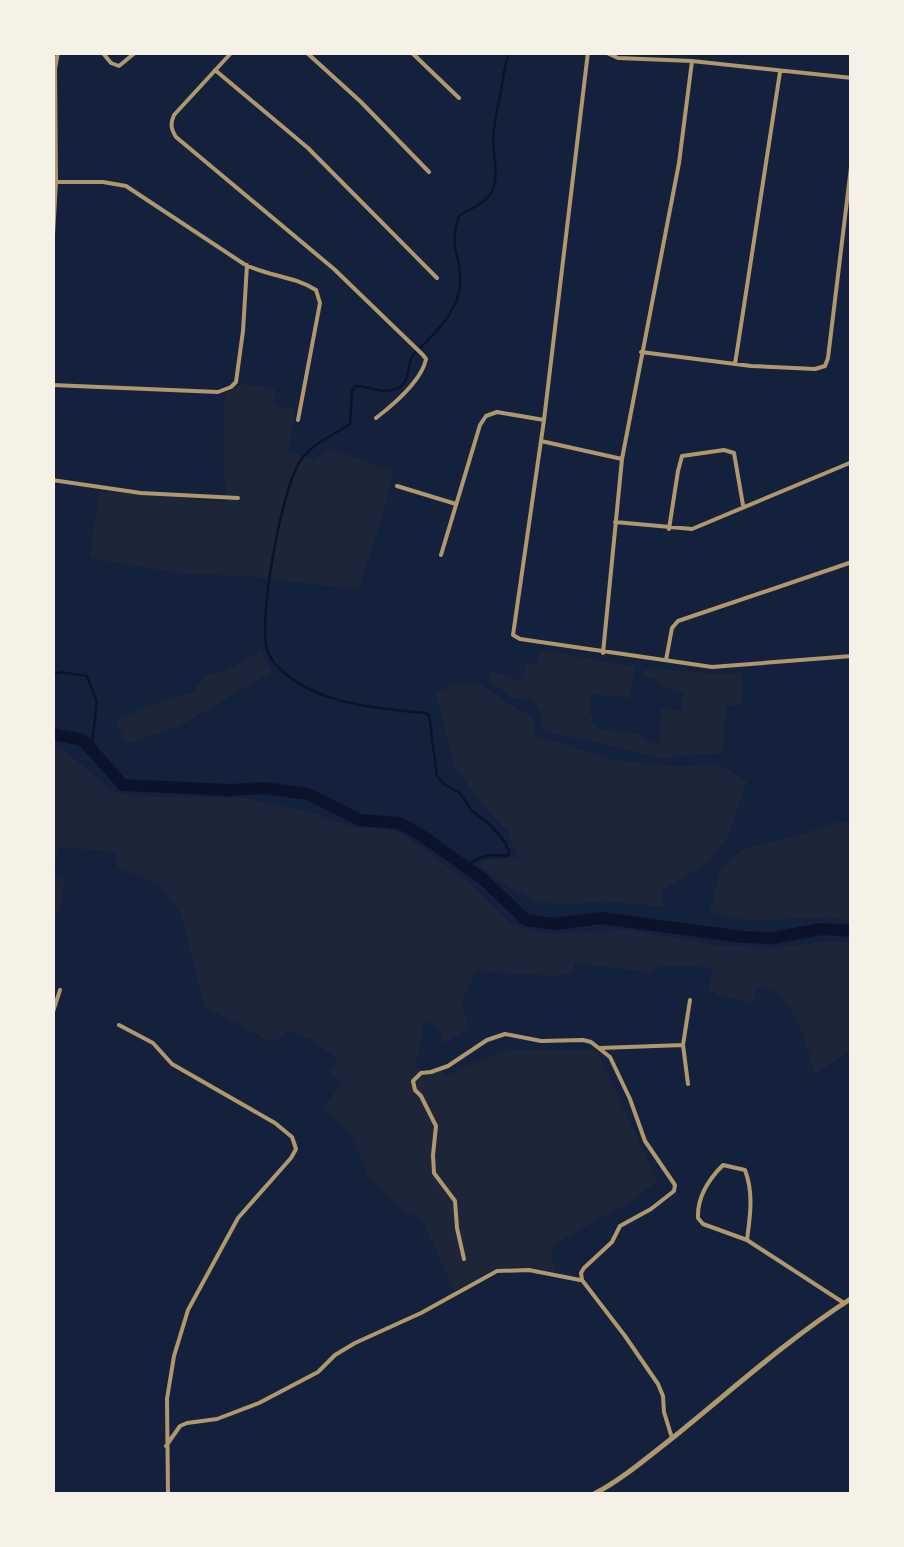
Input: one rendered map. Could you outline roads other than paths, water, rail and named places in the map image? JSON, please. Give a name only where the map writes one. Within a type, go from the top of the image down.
[{"type":"street","points":[[52,253],[58,52]]},
{"type":"street","points":[[102,52],[119,66],[136,52]]},
{"type":"street","points":[[232,52],[174,115],[171,126],[176,137],[334,269],[426,359],[423,371],[376,418]]},
{"type":"street","points":[[306,52],[429,172]]},
{"type":"street","points":[[411,52],[459,98]]},
{"type":"street","points":[[588,52],[544,420],[513,635],[602,653],[712,668],[852,656]]},
{"type":"street","points":[[605,52],[618,58],[692,61],[852,78]]},
{"type":"street","points":[[602,653],[622,460],[679,162],[692,61]]},
{"type":"street","points":[[215,70],[308,148],[436,278]]},
{"type":"street","points":[[735,364],[780,72]]},
{"type":"street","points":[[641,352],[735,364],[815,370],[825,366],[852,159]]},
{"type":"street","points":[[54,182],[126,186],[247,266],[304,283],[319,293],[298,420]]},
{"type":"street","points":[[52,385],[218,392],[231,387],[236,382],[243,331],[247,266]]},
{"type":"street","points":[[442,554],[480,424],[486,416],[497,412],[544,420]]},
{"type":"street","points":[[541,442],[622,460]]},
{"type":"street","points":[[669,529],[682,456],[734,452],[744,508]]},
{"type":"street","points":[[615,522],[692,530],[852,462]]},
{"type":"street","points":[[52,480],[141,493],[238,498]]},
{"type":"street","points":[[397,486],[456,504]]},
{"type":"street","points":[[665,662],[672,628],[678,621],[852,562]]},
{"type":"street","points":[[52,1014],[60,990]]},
{"type":"street","points":[[688,1084],[683,1045],[690,1000]]},
{"type":"street","points":[[119,1025],[153,1043],[172,1064],[275,1123],[292,1137],[296,1148],[295,1154],[238,1218],[188,1310],[166,1399],[168,1494]]},
{"type":"street","points":[[464,1258],[456,1202],[434,1173],[436,1126],[413,1085],[415,1077],[448,1066],[487,1040],[505,1034],[541,1041],[583,1040],[600,1048],[620,1076],[645,1141],[675,1185],[674,1191],[651,1209],[620,1226],[612,1242],[584,1268],[582,1280],[658,1384],[672,1438]]},
{"type":"street","points":[[600,1048],[683,1045]]},
{"type":"street","points":[[748,1240],[750,1183],[745,1170],[723,1165],[708,1180],[697,1211],[703,1224],[748,1240],[844,1303]]},
{"type":"street","points":[[166,1446],[186,1422],[217,1419],[260,1403],[318,1372],[355,1343],[497,1272],[528,1270],[582,1280]]},
{"type":"street","points":[[594,1494],[852,1298]]},
{"type":"waterway","points":[[466,867],[480,858],[508,856],[509,852],[505,842],[471,810],[460,793],[437,776],[429,715],[347,702],[310,690],[294,680],[268,652],[266,611],[286,496],[301,460],[317,444],[350,424],[355,386],[390,391],[404,383],[412,357],[453,308],[460,286],[456,227],[459,216],[485,200],[494,187],[494,132],[510,52]]},
{"type":"waterway","points":[[52,675],[61,672],[87,676],[97,702],[91,749]]},
{"type":"waterway","points":[[52,734],[83,740],[123,785],[265,788],[308,794],[360,820],[399,823],[483,879],[526,920],[554,924],[601,918],[743,937],[773,938],[821,929],[852,931]]}]
